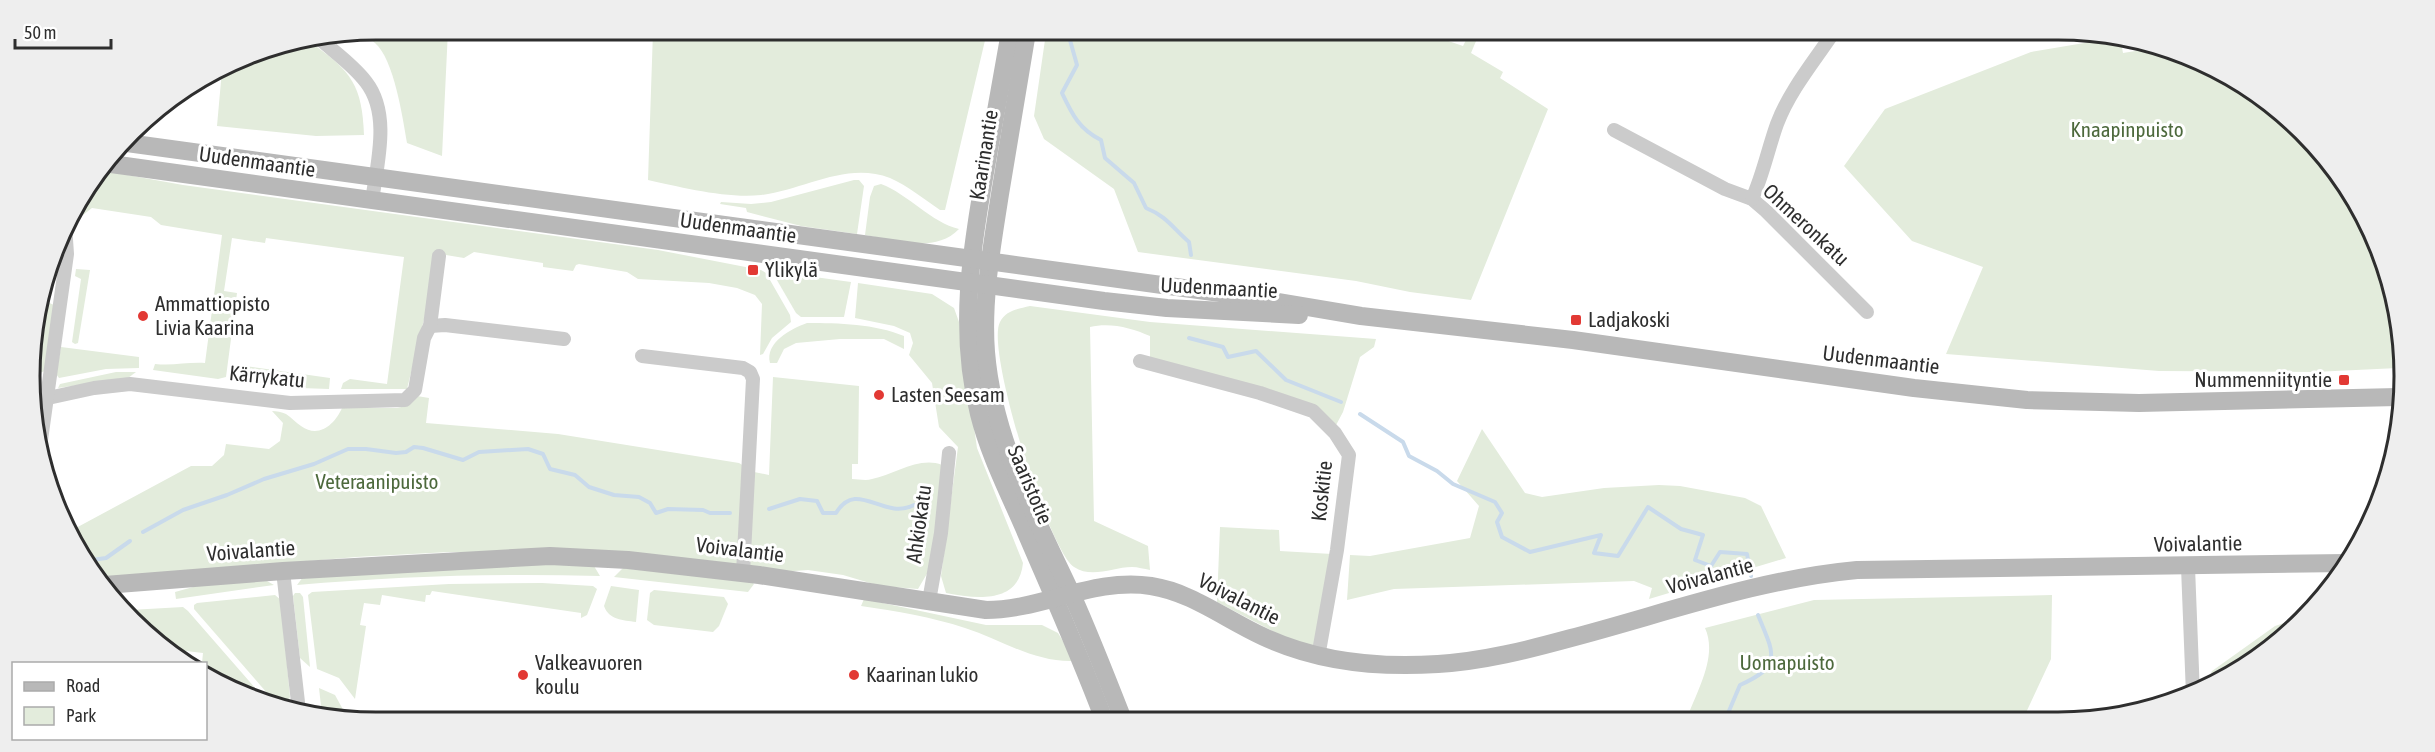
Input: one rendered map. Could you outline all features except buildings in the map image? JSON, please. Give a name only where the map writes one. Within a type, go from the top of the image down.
[{"type":"main road","name":"Kaarinantie","points":[[980,261],[977,214],[1009,40]]},
{"type":"main road","name":"Kaarinantie","points":[[980,261],[1026,40]]},
{"type":"main road","name":"Uudenmaantie","points":[[134,144],[1242,296],[1361,316],[1574,340],[1914,388],[2027,399],[2139,403],[2394,397]]},
{"type":"main road","name":"Uudenmaantie","points":[[116,165],[1167,308],[1242,313],[1361,316]]},
{"type":"main road","name":"Saaristotie","points":[[980,261],[978,284],[966,307],[969,349],[979,414],[1003,485],[1063,596],[1120,712]]},
{"type":"main road","name":"Voivalantie","points":[[114,584],[283,571],[550,556],[628,560],[812,581],[986,610],[1005,610],[1123,585],[1162,588],[1185,596],[1289,648],[1318,657],[1360,663],[1396,664],[1474,661],[1593,633],[1741,590],[1825,573],[1857,570],[2337,563]]},
{"type":"main road","name":"Saaristotie","points":[[1063,596],[1074,642],[1101,712]]},
{"type":"street","points":[[1752,199],[1760,182],[1784,109],[1828,40]]},
{"type":"street","points":[[326,44],[367,83],[376,103],[380,135],[372,201]]},
{"type":"street","name":"Ohmeronkatu","points":[[1614,130],[1725,189],[1752,199],[1867,312]]},
{"type":"street","points":[[44,424],[67,247]]},
{"type":"street","name":"Kärrykatu","points":[[48,399],[93,388],[130,384],[290,403],[398,402],[405,400],[415,390],[424,338],[430,326],[439,256]]},
{"type":"street","points":[[430,326],[445,325],[564,339]]},
{"type":"street","points":[[642,356],[743,368],[750,372],[753,379],[743,573]]},
{"type":"street","name":"Koskitie","points":[[1140,361],[1260,393],[1312,411],[1335,432],[1349,455],[1337,550],[1318,657]]},
{"type":"street","name":"Ahkiokatu","points":[[929,601],[941,533],[949,453]]},
{"type":"street","points":[[2188,567],[2193,684]]},
{"type":"street","points":[[283,571],[298,702]]},
{"type":"green space","points":[[371,40],[448,40],[442,156],[407,143],[397,90],[382,51]]},
{"type":"green space","points":[[653,40],[985,40],[945,210],[940,210],[897,181],[874,174],[841,175],[777,192],[748,196],[704,192],[648,180]]},
{"type":"green space","points":[[1045,40],[1446,40],[1463,46],[1466,40],[1476,40],[1471,53],[1503,72],[1500,78],[1548,109],[1471,300],[1410,292],[1356,281],[1138,252],[1114,189],[1044,139],[1034,116]]},
{"type":"green space","name":"Knaapinpuisto","points":[[2091,42],[2122,47],[2123,53],[2139,50],[2167,58],[2227,85],[2280,124],[2325,172],[2350,208],[2360,228],[2383,289],[2392,332],[2394,368],[2314,372],[2159,371],[1946,354],[1983,267],[1912,241],[1844,166],[1885,109],[2031,52]]},
{"type":"green space","points":[[315,46],[336,62],[352,81],[361,104],[364,135],[316,136],[217,126],[221,78],[268,58]]},
{"type":"green space","points":[[110,172],[183,185],[658,250],[761,270],[766,273],[790,315],[791,322],[772,338],[763,354],[760,355],[762,304],[755,295],[737,288],[709,283],[638,279],[627,272],[579,264],[573,271],[543,267],[543,263],[474,252],[464,258],[440,254],[407,389],[341,389],[343,383],[350,379],[387,384],[404,257],[266,238],[265,243],[232,238],[224,291],[237,293],[226,377],[218,379],[153,370],[155,364],[205,363],[222,235],[161,225],[151,217],[92,208],[83,215],[85,208]]},
{"type":"green space","points":[[859,180],[864,186],[857,234],[801,226],[747,212],[746,208],[720,204],[721,202],[751,204],[771,202]]},
{"type":"green space","points":[[881,184],[901,194],[939,221],[959,229],[949,237],[927,243],[902,242],[865,235],[870,197],[874,186]]},
{"type":"green space","points":[[76,269],[90,270],[78,343],[75,344],[72,342],[81,279],[75,276]]},
{"type":"green space","points":[[778,272],[851,282],[844,317],[801,317],[796,313],[774,275]]},
{"type":"green space","points":[[858,283],[932,294],[954,308],[959,322],[977,448],[1023,563],[1020,576],[1014,586],[1005,592],[983,597],[946,593],[941,576],[958,447],[939,427],[932,383],[909,355],[913,343],[910,333],[894,326],[855,318]]},
{"type":"green space","points":[[49,303],[54,305],[45,371],[40,373],[43,332]]},
{"type":"green space","points":[[1030,306],[1150,322],[1376,339],[1374,347],[1360,357],[1343,412],[1335,427],[1313,406],[1150,359],[1150,336],[1143,333],[1113,326],[1090,327],[1094,521],[1148,546],[1150,570],[1125,567],[1103,572],[1088,572],[1074,567],[1063,553],[1050,526],[1022,449],[1010,407],[998,340],[1000,322],[1009,312]]},
{"type":"green space","points":[[807,323],[857,325],[893,332],[904,336],[904,349],[884,339],[840,339],[796,343],[784,349],[777,363],[770,363],[769,355],[775,343],[787,333]]},
{"type":"green space","points":[[61,347],[139,357],[139,368],[106,369],[59,378],[56,374]]},
{"type":"green space","points":[[238,365],[330,378],[329,389],[236,380]]},
{"type":"green space","points":[[116,372],[136,372],[128,378],[58,388],[60,384]]},
{"type":"green space","name":"Veteraanipuisto","points":[[773,377],[859,386],[858,464],[852,464],[852,479],[870,480],[916,464],[942,465],[932,560],[918,589],[880,586],[843,575],[808,570],[780,572],[523,552],[449,552],[356,557],[109,578],[85,544],[77,528],[191,466],[212,466],[224,455],[226,444],[269,449],[280,441],[283,423],[272,411],[286,414],[301,426],[314,431],[331,424],[342,408],[397,408],[406,406],[417,396],[429,398],[426,423],[558,434],[739,463],[754,472],[769,475]]},
{"type":"green space","points":[[1482,429],[1525,493],[1542,497],[1604,488],[1659,485],[1680,486],[1745,498],[1761,506],[1786,558],[1649,599],[1652,588],[1634,581],[1394,589],[1347,600],[1350,555],[1370,556],[1470,538],[1479,506],[1457,481]]},
{"type":"green space","points":[[1220,527],[1279,530],[1280,551],[1332,554],[1315,647],[1290,640],[1217,602]]},
{"type":"green space","points":[[512,563],[594,566],[600,576],[448,576],[297,585],[303,577]]},
{"type":"green space","points":[[623,568],[754,584],[748,592],[614,577]]},
{"type":"green space","points":[[267,581],[274,585],[176,599],[175,592],[204,584]]},
{"type":"green space","points":[[542,583],[593,586],[597,589],[587,615],[581,618],[581,613],[432,591],[430,595],[426,595],[425,602],[382,595],[380,605],[364,603],[360,625],[366,626],[355,699],[339,678],[317,669],[308,595],[312,592],[449,584]]},
{"type":"green space","points":[[611,586],[639,590],[636,622],[617,618],[606,611],[604,606]]},
{"type":"green space","points":[[654,590],[724,597],[728,604],[719,626],[713,632],[654,625],[647,620],[650,593]]},
{"type":"green space","points":[[295,593],[300,593],[303,597],[310,667],[300,658],[293,596]]},
{"type":"green space","points":[[275,595],[281,600],[289,700],[268,694],[194,609],[197,603]]},
{"type":"green space","name":"Uomapuisto","points":[[2052,595],[2051,659],[2026,712],[1690,712],[1708,662],[1709,650],[1705,628],[1814,600]]},
{"type":"green space","points":[[864,599],[986,625],[1042,625],[1058,633],[1075,661],[1060,661],[1032,655],[979,633],[940,621],[861,606]]},
{"type":"green space","points":[[183,607],[256,689],[208,667],[207,662],[202,662],[203,653],[184,651],[136,610]]},
{"type":"green space","points":[[2286,623],[2245,655],[2210,676],[2212,671],[2275,626]]},
{"type":"green space","points":[[319,688],[335,695],[343,710],[332,709],[321,707]]},
{"type":"waterway","points":[[1070,40],[1077,65],[1062,93],[1069,108],[1082,126],[1101,140],[1105,158],[1134,183],[1146,208],[1164,218],[1189,242],[1191,255]]},
{"type":"waterway","points":[[1189,338],[1223,347],[1228,357],[1256,351],[1286,380],[1341,402]]},
{"type":"waterway","points":[[1360,414],[1403,442],[1409,456],[1437,471],[1453,484],[1495,502],[1502,513],[1497,522],[1502,537],[1530,552],[1601,535],[1594,553],[1618,556],[1648,507],[1681,529],[1703,535],[1695,560],[1711,566],[1720,552],[1747,554],[1751,576]]},
{"type":"waterway","points":[[143,532],[183,510],[264,479],[314,464],[348,449],[396,453],[406,452],[414,447],[463,460],[479,452],[528,449],[543,454],[550,469],[575,475],[589,487],[614,495],[639,497],[650,503],[656,513],[668,509],[730,513]]},
{"type":"waterway","points":[[769,509],[800,499],[817,501],[823,513],[836,513],[844,503],[853,499],[862,499],[892,508],[903,509],[914,505]]},
{"type":"waterway","points":[[95,560],[106,558],[130,541]]},
{"type":"waterway","points":[[1729,712],[1740,685],[1754,678],[1769,664],[1771,657],[1768,639],[1758,615]]},
{"type":"place","name":"Ylikylä","points":[[753,270]]},
{"type":"place","name":"Ammattiopisto Livia Kaarina","points":[[143,316]]},
{"type":"place","name":"Ladjakoski","points":[[1576,320]]},
{"type":"place","name":"Nummenniityntie","points":[[2344,380]]},
{"type":"place","name":"Lasten Seesam","points":[[879,395]]},
{"type":"place","name":"Valkeavuoren koulu","points":[[523,675]]},
{"type":"place","name":"Kaarinan lukio","points":[[854,675]]}]
